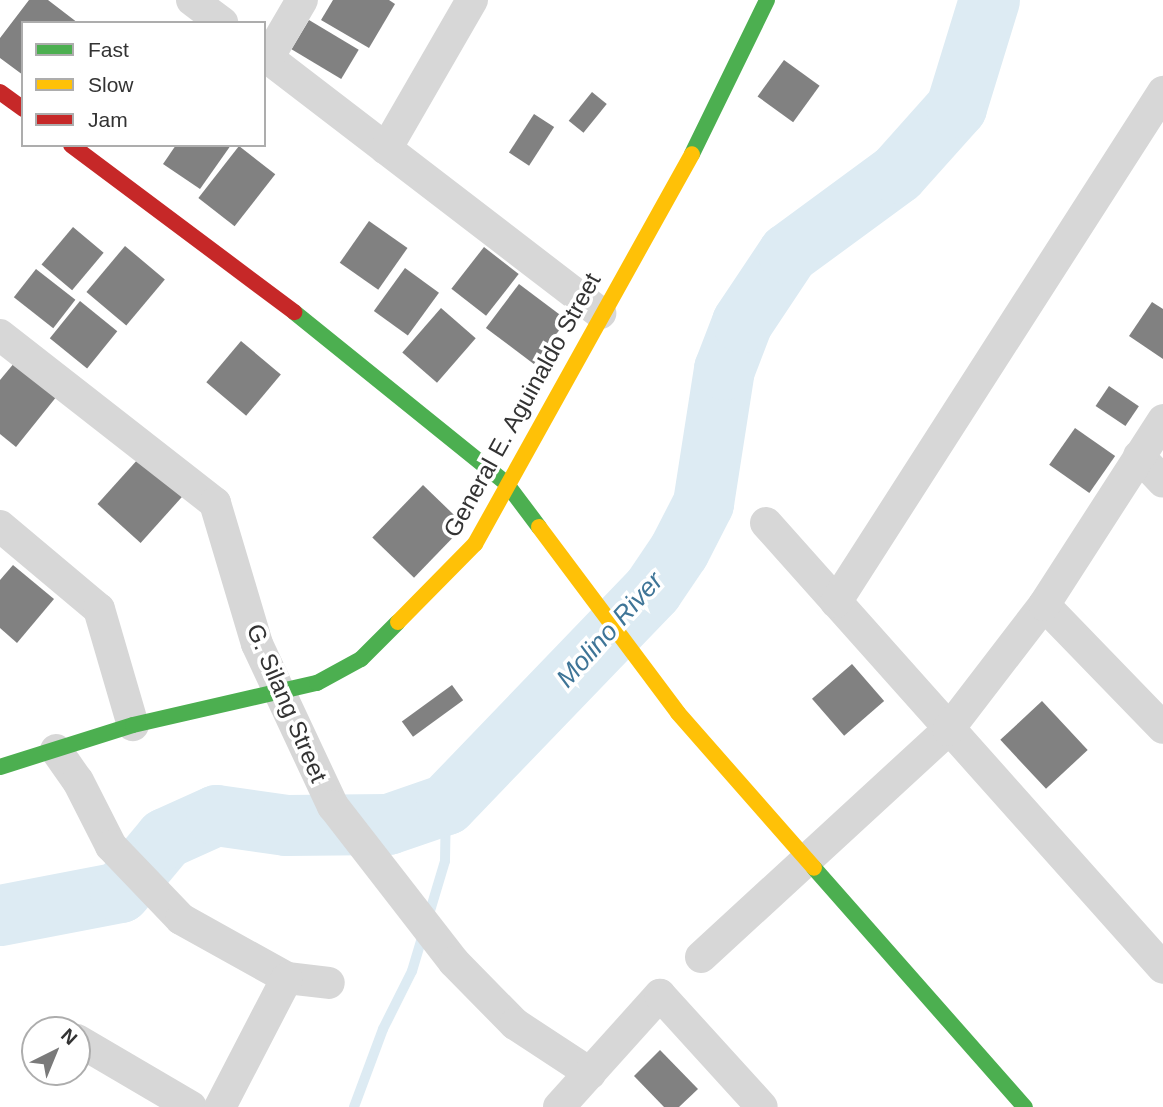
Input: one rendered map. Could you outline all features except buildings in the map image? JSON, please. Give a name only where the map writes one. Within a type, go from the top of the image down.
[{"type":"street","points":[[192,0],[219,21]]},
{"type":"street","points":[[302,0],[266,57],[600,313]]},
{"type":"street","points":[[386,149],[472,0]]},
{"type":"street","name":"General E. Aguinaldo Street","points":[[0,767],[133,725],[317,682],[361,659],[475,544],[600,313],[705,132],[767,0]]},
{"type":"street","points":[[0,92],[21,108]]},
{"type":"street","points":[[836,602],[1163,92]]},
{"type":"street","points":[[74,147],[281,301],[506,483],[678,713],[804,861],[1025,1107]]},
{"type":"street","name":"G. Silang Street","points":[[0,335],[215,503],[257,644],[333,806],[454,962],[515,1024],[590,1073]]},
{"type":"street","points":[[701,957],[948,730],[1044,606],[1163,420]]},
{"type":"street","points":[[1139,456],[1163,482]]},
{"type":"street","points":[[766,523],[1163,968]]},
{"type":"street","points":[[0,526],[99,609],[133,725]]},
{"type":"street","points":[[1044,606],[1163,728]]},
{"type":"street","points":[[56,750],[78,781],[111,846],[152,893],[181,919],[287,978],[329,983]]},
{"type":"street","points":[[220,1107],[287,978]]},
{"type":"street","points":[[559,1107],[660,995],[762,1107]]},
{"type":"street","points":[[91,1048],[191,1107]]},
{"type":"waterway","name":"Molino River","points":[[0,915],[120,892],[165,838],[216,815],[286,825],[388,824],[446,804],[652,590],[679,550],[703,503],[724,369],[742,322],[788,253],[897,173],[956,107],[989,0]]},
{"type":"waterway","points":[[354,1107],[383,1029],[412,971],[445,861],[446,804]]},
{"type":"traffic: fast","points":[[692,154],[767,0]]},
{"type":"traffic: fast","points":[[294,312],[506,483],[539,527]]},
{"type":"traffic: fast","points":[[0,767],[133,725],[317,683],[361,659],[398,622]]},
{"type":"traffic: fast","points":[[814,868],[1025,1107]]},
{"type":"traffic: slow","points":[[398,622],[475,544],[692,154]]},
{"type":"traffic: slow","points":[[539,527],[678,713],[814,868]]},
{"type":"traffic: jam","points":[[0,92],[21,108]]},
{"type":"traffic: jam","points":[[74,147],[294,312]]}]
